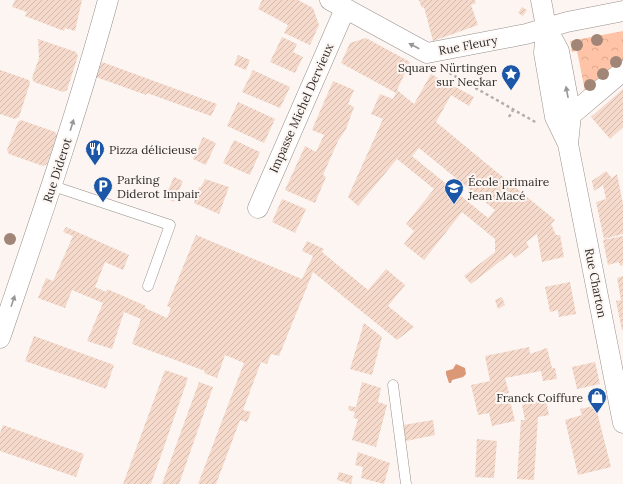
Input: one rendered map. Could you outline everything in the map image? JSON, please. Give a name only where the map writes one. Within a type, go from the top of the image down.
[{"type":"street","name":"Rue Diderot","points":[[0,338],[53,186],[88,72],[108,0]]},
{"type":"street","name":"Rue Charton","points":[[541,0],[546,27],[544,53],[555,117],[568,144],[623,423]]},
{"type":"street","name":"Rue Fleury","points":[[337,4],[427,53],[526,34],[546,27],[623,12]]},
{"type":"street","name":"Impasse Michel Dervieux","points":[[258,208],[337,4]]},
{"type":"street","name":"Rue Charton","points":[[546,27],[559,51],[572,115],[568,144]]},
{"type":"street","points":[[572,115],[623,71]]},
{"type":"lane","points":[[53,186],[170,225],[148,286]]},
{"type":"lane","points":[[393,384],[406,484]]},
{"type":"path","points":[[427,53],[436,65],[538,124]]},
{"type":"path","points":[[509,117],[513,110]]},
{"type":"green space","points":[[623,31],[623,63],[586,96],[577,51],[572,52],[570,41]]},
{"type":"shaded area","points":[[456,364],[465,368],[466,374],[463,377],[452,380],[451,383],[449,383],[446,371],[453,369]]},
{"type":"building","points":[[15,0],[82,0],[75,31],[65,28],[64,31],[25,16],[27,12],[12,7]]},
{"type":"building","points":[[262,0],[298,0],[313,8],[319,25],[310,45],[284,33],[288,25],[258,9]]},
{"type":"building","points":[[419,0],[475,0],[476,3],[471,5],[478,25],[433,41],[424,7],[422,8]]},
{"type":"building","points":[[522,7],[527,10],[523,16],[518,13]]},
{"type":"building","points":[[282,37],[297,44],[293,52],[303,57],[295,73],[270,62]]},
{"type":"building","points":[[366,38],[410,62],[397,90],[414,104],[431,74],[474,97],[469,106],[451,95],[436,122],[555,220],[551,224],[556,235],[560,235],[564,257],[542,262],[537,234],[526,242],[529,247],[515,258],[511,253],[471,284],[464,276],[495,252],[495,239],[462,212],[424,260],[404,244],[414,231],[406,224],[434,189],[397,159],[358,206],[348,197],[383,119],[371,114],[380,94],[393,99],[396,93],[341,63],[350,43]],"holes":[[[419,148],[495,210],[488,218],[412,156]]]},
{"type":"building","points":[[38,39],[76,52],[78,56],[67,90],[63,92],[34,82],[32,78],[39,58]]},
{"type":"building","points":[[238,55],[250,60],[246,70],[234,65]]},
{"type":"building","points":[[102,62],[217,104],[211,116],[147,93],[146,95],[96,77]]},
{"type":"building","points":[[0,70],[29,80],[30,83],[19,117],[15,119],[0,114]]},
{"type":"building","points":[[253,70],[290,87],[280,108],[242,92]]},
{"type":"building","points":[[333,81],[354,90],[348,104],[354,107],[346,129],[338,141],[323,175],[326,177],[315,203],[285,190],[305,146],[316,152],[324,135],[312,130]]},
{"type":"building","points":[[623,89],[623,127],[610,139],[591,117]]},
{"type":"building","points":[[238,102],[275,119],[264,143],[227,126]]},
{"type":"building","points":[[21,120],[55,132],[57,135],[47,164],[43,166],[9,154],[7,150],[18,122]]},
{"type":"building","points":[[203,137],[216,143],[206,165],[193,159]]},
{"type":"building","points":[[234,140],[260,152],[250,175],[223,163]]},
{"type":"building","points":[[606,171],[612,178],[617,174],[623,204],[623,234],[604,239],[596,202],[606,199],[603,185],[594,191],[592,181]]},
{"type":"building","points":[[174,177],[183,181],[174,202],[165,197]]},
{"type":"building","points":[[205,179],[229,187],[219,214],[194,203],[199,187],[201,187]]},
{"type":"building","points":[[282,199],[306,209],[295,233],[272,222]]},
{"type":"building","points":[[66,227],[129,255],[123,270],[105,262],[95,287],[106,292],[107,289],[146,306],[145,308],[167,318],[171,308],[167,306],[196,235],[302,279],[313,256],[302,251],[307,241],[324,249],[322,252],[368,290],[386,269],[405,285],[388,306],[414,327],[397,340],[313,272],[279,356],[271,354],[267,364],[261,362],[243,410],[251,412],[247,422],[240,420],[216,484],[198,484],[244,363],[225,355],[217,378],[204,373],[205,371],[132,344],[141,319],[124,312],[112,349],[87,341],[103,303],[72,290],[65,308],[38,298],[46,278],[53,281],[73,236],[63,232]]},
{"type":"building","points":[[623,236],[623,265],[620,266],[619,262],[608,265],[603,240]]},
{"type":"building","points":[[623,276],[622,330],[616,301],[621,300],[617,278]]},
{"type":"building","points":[[570,282],[576,314],[559,317],[558,310],[550,312],[545,287]]},
{"type":"building","points":[[502,297],[505,305],[498,309],[495,300]]},
{"type":"building","points":[[364,323],[382,337],[372,375],[350,369]]},
{"type":"building","points":[[34,336],[114,365],[106,389],[25,361]]},
{"type":"building","points":[[529,347],[530,354],[547,348],[552,368],[555,368],[557,379],[543,381],[541,371],[505,378],[509,393],[502,394],[503,399],[509,397],[515,421],[492,426],[489,413],[478,415],[471,385],[490,381],[485,356]]},
{"type":"building","points":[[595,362],[600,384],[577,389],[572,367]]},
{"type":"building","points":[[165,370],[188,378],[151,484],[123,484]]},
{"type":"building","points":[[199,382],[213,387],[179,484],[162,484]]},
{"type":"building","points":[[362,382],[381,388],[378,402],[387,405],[376,447],[352,440],[358,419],[353,418],[355,412],[348,410],[349,406],[356,407]]},
{"type":"building","points":[[546,400],[549,415],[538,417],[534,480],[517,479],[521,420],[525,420],[522,405]]},
{"type":"building","points":[[594,406],[597,412],[611,467],[578,475],[565,420],[582,415],[580,409]]},
{"type":"building","points":[[433,420],[435,435],[406,441],[403,425]]},
{"type":"building","points":[[3,425],[84,454],[76,477],[0,451],[0,433]]},
{"type":"building","points":[[477,439],[497,441],[494,478],[475,477]]},
{"type":"building","points":[[358,452],[390,463],[384,484],[361,478],[363,467],[355,465]]},
{"type":"building","points":[[339,472],[353,476],[351,484],[337,480]]},
{"type":"place","name":"Square Nürtingen sur Neckar","points":[[511,91]]},
{"type":"place","name":"Pizza délicieuse","points":[[95,166]]},
{"type":"place","name":"Parking Diderot Impair","points":[[103,203]]},
{"type":"place","name":"École primaire Jean Macé","points":[[454,205]]},
{"type":"place","name":"Franck Coiffure","points":[[597,414]]}]
